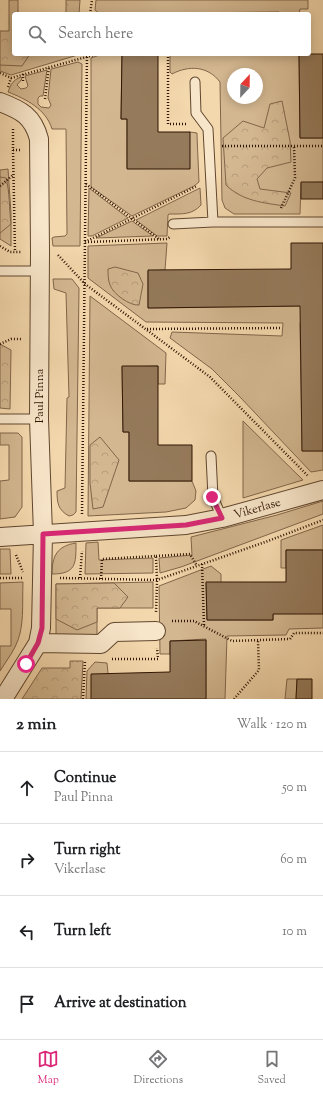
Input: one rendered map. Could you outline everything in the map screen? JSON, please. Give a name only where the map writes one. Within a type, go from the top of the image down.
[{"type":"street","name":"Paul Pinna","points":[[0,102],[17,109],[29,118],[36,128],[39,139],[39,419],[43,534],[42,628],[38,643],[3,699]]},
{"type":"street","name":"Vikerlase","points":[[7,537],[186,525],[222,518],[317,484]]},
{"type":"street","points":[[38,643],[101,644],[114,632],[156,631]]},
{"type":"lane","points":[[195,82],[196,113],[208,129],[213,222]]},
{"type":"lane","points":[[173,224],[213,222],[323,222]]},
{"type":"lane","points":[[0,271],[40,271]]},
{"type":"lane","points":[[0,419],[39,419]]},
{"type":"lane","points":[[211,456],[212,497],[222,518]]},
{"type":"path","points":[[90,12],[92,0]]},
{"type":"path","points":[[0,73],[11,78],[87,56],[81,506],[82,532],[80,578]]},
{"type":"path","points":[[168,56],[168,124],[192,124]]},
{"type":"path","points":[[45,100],[49,67]]},
{"type":"path","points":[[22,74],[23,82]]},
{"type":"path","points":[[13,128],[15,252]]},
{"type":"path","points":[[209,146],[323,146]]},
{"type":"path","points":[[274,222],[295,178],[294,146]]},
{"type":"path","points":[[13,150],[39,150]]},
{"type":"path","points":[[0,186],[13,174]]},
{"type":"path","points":[[86,184],[159,239]]},
{"type":"path","points":[[85,242],[201,184]]},
{"type":"path","points":[[85,242],[167,239]]},
{"type":"path","points":[[0,246],[10,252],[56,252],[85,284],[210,377],[317,484]]},
{"type":"path","points":[[146,329],[280,328]]},
{"type":"path","points":[[42,578],[157,580],[323,520]]},
{"type":"path","points":[[0,578],[25,578],[7,537]]},
{"type":"path","points":[[101,578],[102,559],[190,554],[197,566]]},
{"type":"path","points":[[156,556],[157,580]]},
{"type":"path","points":[[202,564],[204,626]]},
{"type":"path","points":[[171,621],[194,621],[232,641],[290,639],[294,633],[323,633]]},
{"type":"path","points":[[234,699],[259,670],[258,641]]},
{"type":"path","points":[[83,699],[85,659]]},
{"type":"green space","points":[[9,0],[18,0],[18,12],[12,12],[12,56],[29,56],[22,66],[0,65],[0,31],[9,31]]},
{"type":"green space","points":[[66,0],[80,0],[79,12],[66,12]]},
{"type":"green space","points":[[96,0],[308,0],[308,9],[300,9],[299,12],[98,12],[95,10]]},
{"type":"green space","points":[[0,46],[12,53],[12,56],[74,56],[11,75],[0,71]]},
{"type":"green space","points":[[96,56],[122,56],[121,119],[127,119],[127,168],[190,132],[197,133],[199,182],[194,186],[132,216],[91,187],[91,58]]},
{"type":"green space","points":[[170,56],[299,56],[300,138],[323,138],[323,182],[301,183],[300,214],[234,214],[225,208],[222,200],[220,82],[204,70],[191,68],[172,74],[170,72]]},
{"type":"green space","points":[[78,62],[82,64],[80,246],[53,246],[52,238],[65,236],[67,234],[66,129],[52,129],[49,122],[40,110],[22,98],[8,92],[16,79],[21,77],[22,79],[17,85],[21,89],[26,88],[28,86],[25,76],[47,70],[43,96],[38,98],[38,104],[41,107],[49,108],[51,105],[48,98],[51,69]]},
{"type":"green space","points":[[282,101],[290,141],[291,162],[267,168],[257,179],[260,189],[291,193],[285,206],[246,198],[239,195],[226,185],[223,138],[243,121],[264,128],[270,104]]},
{"type":"green space","points":[[8,169],[11,213],[11,246],[0,239],[0,170]]},
{"type":"green space","points":[[0,177],[6,178],[11,224],[0,233]]},
{"type":"green space","points":[[89,188],[128,218],[92,236],[88,236]]},
{"type":"green space","points":[[200,188],[201,205],[198,208],[194,211],[186,213],[168,215],[167,236],[157,236],[136,220]]},
{"type":"green space","points":[[132,221],[153,236],[96,238]]},
{"type":"green space","points":[[167,243],[165,270],[148,271],[148,308],[311,306],[300,323],[302,451],[323,451],[323,470],[311,472],[212,369],[170,338],[172,332],[282,336],[283,323],[146,322],[88,278],[88,246]]},
{"type":"green space","points":[[115,267],[138,273],[143,284],[139,305],[131,304],[118,296],[110,285],[108,269]]},
{"type":"green space","points":[[53,279],[72,279],[79,288],[76,512],[69,516],[60,509],[57,499],[57,491],[65,488],[67,398],[69,397],[66,293],[54,289]]},
{"type":"green space","points":[[90,296],[166,353],[165,384],[158,384],[158,366],[122,367],[123,432],[129,432],[129,481],[192,481],[196,491],[195,500],[186,508],[166,512],[88,516]]},
{"type":"green space","points":[[0,344],[11,350],[10,409],[0,408]]},
{"type":"green space","points":[[243,421],[303,480],[243,498]]},
{"type":"green space","points":[[0,433],[18,433],[22,437],[22,507],[15,517],[0,519],[0,481],[9,480],[9,445],[0,445]]},
{"type":"green space","points":[[100,437],[119,460],[103,507],[93,509],[90,483],[90,445]]},
{"type":"green space","points":[[323,501],[323,514],[181,567],[160,573],[159,558],[192,555],[191,537],[277,515]]},
{"type":"green space","points":[[323,525],[323,628],[289,629],[286,635],[227,636],[225,699],[206,699],[206,639],[170,641],[170,654],[160,654],[159,586],[211,566],[221,574],[221,583],[206,583],[207,620],[273,620],[273,614],[322,550],[286,550],[286,568],[281,568],[281,540]]},
{"type":"green space","points":[[98,542],[99,560],[153,558],[153,573],[85,574],[86,543]]},
{"type":"green space","points":[[76,543],[75,562],[70,570],[60,574],[52,574],[53,562],[60,549]]},
{"type":"green space","points":[[0,549],[10,549],[11,574],[0,574]]},
{"type":"green space","points":[[23,582],[22,624],[18,640],[0,671],[0,646],[11,646],[11,609],[0,609],[0,583]]},
{"type":"green space","points":[[153,582],[153,608],[97,608],[97,638],[56,638],[56,584]]},
{"type":"green space","points":[[114,583],[128,597],[120,608],[97,608],[97,622],[77,630],[56,619],[56,584]]},
{"type":"green space","points":[[70,661],[83,661],[81,699],[22,699],[42,668],[70,668]]},
{"type":"green space","points":[[95,662],[107,663],[108,673],[96,699],[86,699],[87,671]]},
{"type":"green space","points":[[287,679],[297,679],[296,699],[285,699]]},
{"type":"building","points":[[323,54],[323,138],[300,138],[299,56]]},
{"type":"building","points":[[122,56],[158,56],[158,132],[190,132],[190,169],[127,169],[127,119],[121,119]]},
{"type":"building","points":[[301,182],[323,182],[323,199],[301,199]]},
{"type":"building","points":[[291,243],[323,243],[323,451],[302,451],[300,306],[148,308],[148,270],[291,269]]},
{"type":"building","points":[[122,366],[158,366],[158,445],[192,445],[192,481],[129,481],[129,432],[123,432]]},
{"type":"building","points":[[286,550],[323,550],[323,614],[273,614],[273,620],[207,620],[206,582],[286,582]]},
{"type":"building","points":[[206,640],[206,699],[91,699],[91,674],[170,672],[170,641]]},
{"type":"building","points":[[297,679],[312,679],[312,699],[296,699]]},
{"type":"route","points":[[26,664],[38,643],[42,628],[43,534],[186,525],[222,518],[212,497]]}]
